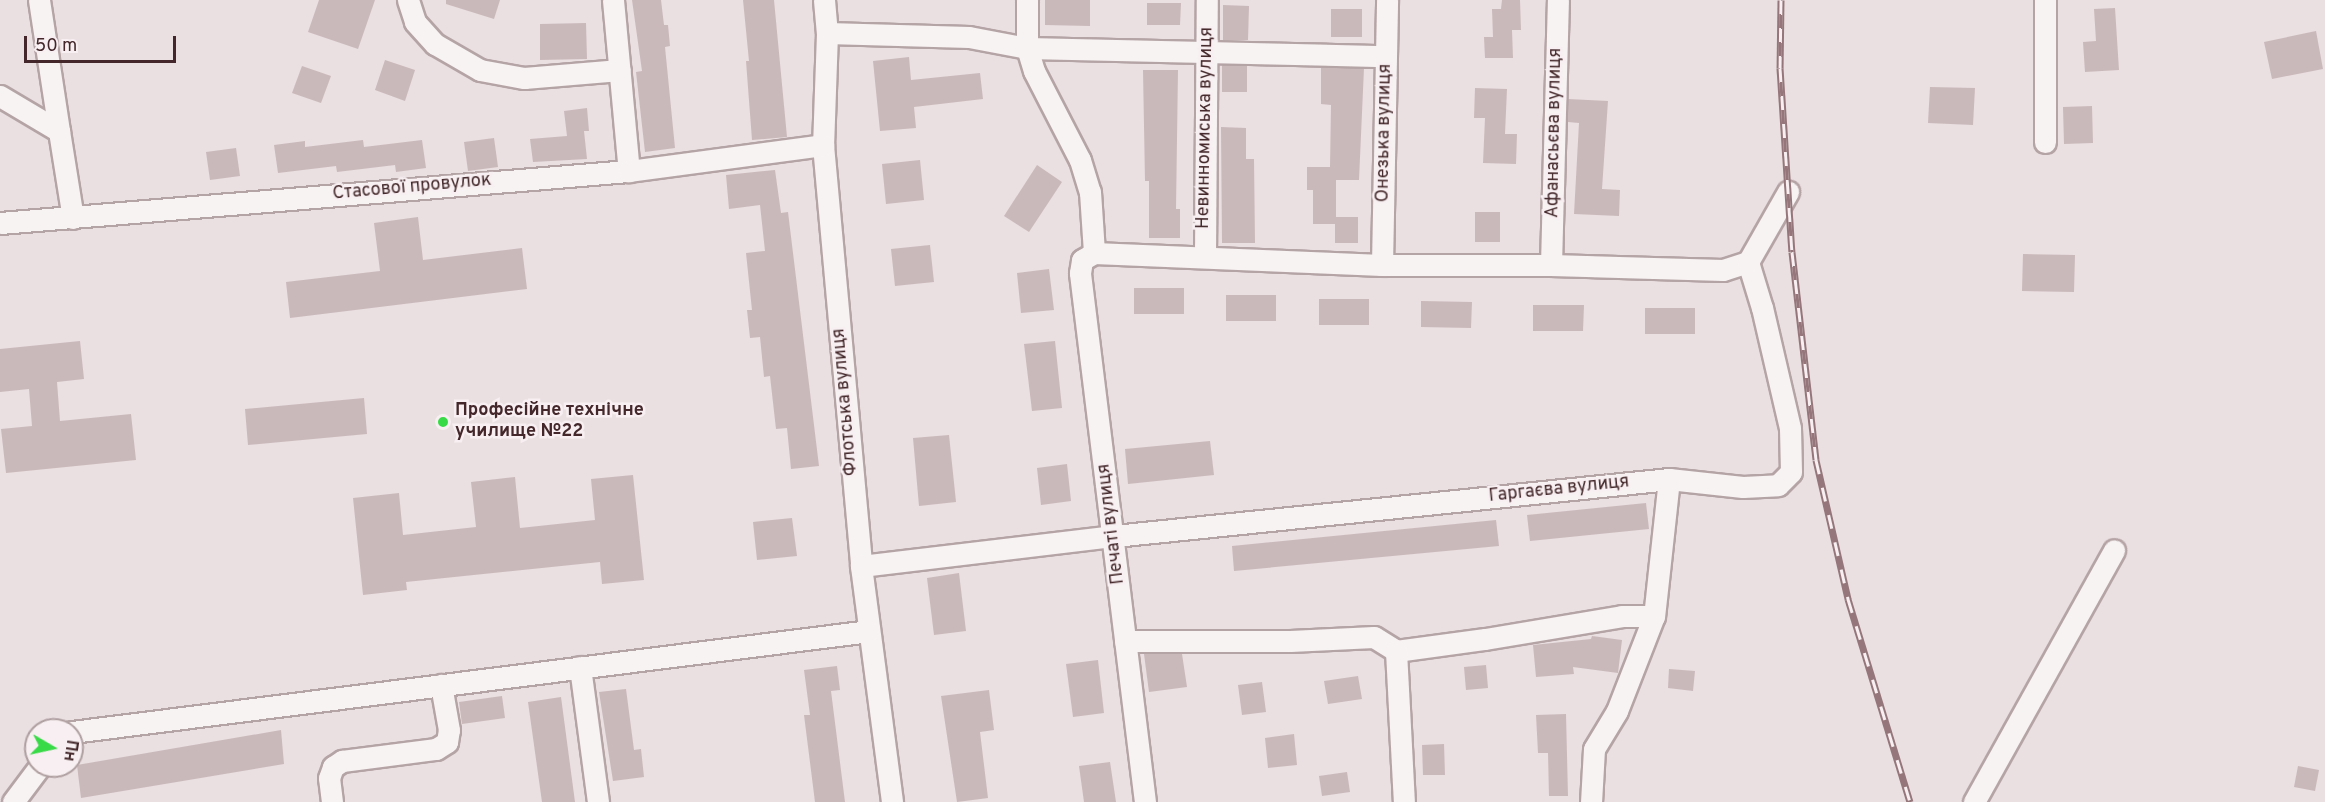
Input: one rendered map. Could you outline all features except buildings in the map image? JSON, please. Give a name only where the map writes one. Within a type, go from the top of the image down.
[{"type":"street","points":[[39,0],[73,218]]},
{"type":"street","points":[[408,0],[415,22],[435,44],[480,70],[524,78],[620,70]]},
{"type":"street","points":[[613,0],[629,171]]},
{"type":"street","name":"Флотська вулиця","points":[[824,0],[827,33],[823,146],[861,566],[892,802]]},
{"type":"street","points":[[1027,0],[1027,48],[1034,71],[1080,160],[1090,192],[1094,253],[1382,265],[1551,265],[1723,270],[1748,262],[1788,192]]},
{"type":"street","name":"Невинномиська вулиця","points":[[1205,257],[1207,0]]},
{"type":"street","name":"Онезька вулиця","points":[[1382,265],[1387,0]]},
{"type":"street","name":"Афанасьєва вулиця","points":[[1551,265],[1558,0]]},
{"type":"street","points":[[2045,0],[2045,142]]},
{"type":"street","points":[[827,33],[969,37],[1027,48],[1386,56]]},
{"type":"street","points":[[0,96],[59,130]]},
{"type":"street","name":"Стасової провулок","points":[[0,223],[217,203],[629,171],[823,146]]},
{"type":"street","name":"Печаті вулиця","points":[[1094,253],[1082,260],[1080,273],[1145,802]]},
{"type":"street","name":"Гаргаєва вулиця","points":[[861,566],[1114,536],[1669,479],[1743,487],[1778,485],[1791,472],[1790,428],[1762,308],[1748,262]]},
{"type":"street","points":[[1591,802],[1594,749],[1617,711],[1654,616],[1669,479]]},
{"type":"street","points":[[1974,802],[2114,550]]},
{"type":"street","points":[[1125,640],[1290,641],[1374,637],[1396,651],[1622,616],[1654,616]]},
{"type":"street","points":[[84,730],[869,631]]},
{"type":"street","points":[[1396,651],[1404,802]]},
{"type":"street","points":[[580,667],[598,802]]},
{"type":"street","points":[[332,802],[329,778],[333,767],[342,761],[436,749],[447,742],[449,730],[441,685]]},
{"type":"street","points":[[13,802],[30,778]]},
{"type":"railway","points":[[1781,0],[1780,68],[1792,252],[1816,460],[1848,599],[1910,802]]},
{"type":"place","name":"Професійне технічне училище №22","points":[[443,422]]}]
